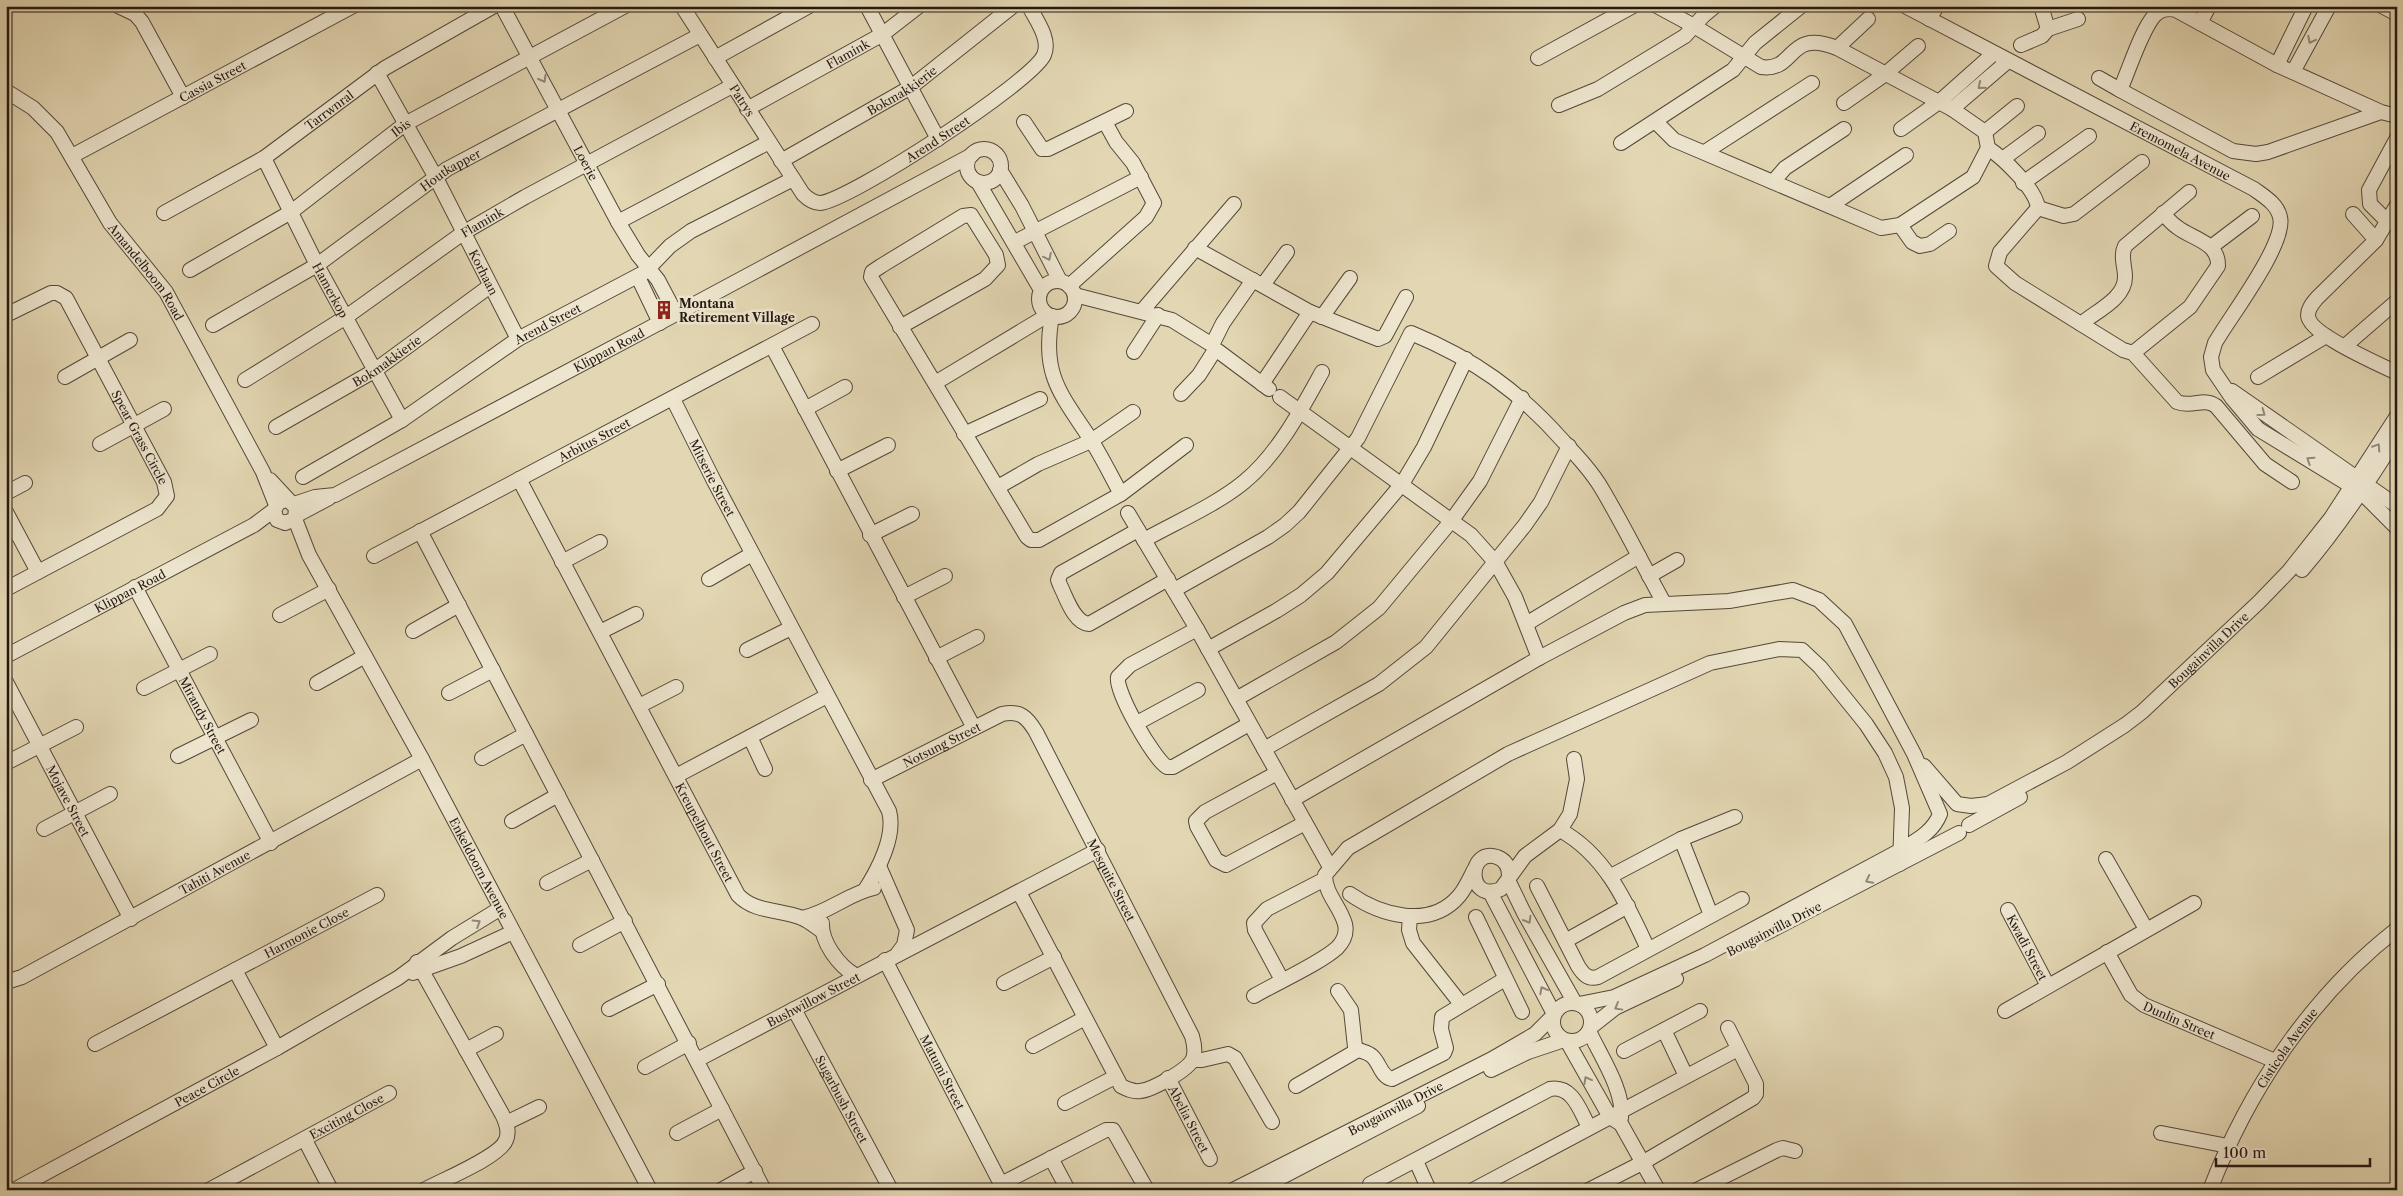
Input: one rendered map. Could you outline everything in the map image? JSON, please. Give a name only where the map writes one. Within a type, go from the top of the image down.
[{"type":"street","points":[[118,6],[135,14],[142,22],[183,97]]},
{"type":"street","name":"Cassia Street","points":[[72,156],[353,6]]},
{"type":"street","name":"Tarrwnral","points":[[164,213],[264,158],[377,73],[494,6]]},
{"type":"street","name":"Loerie","points":[[502,6],[560,110],[618,222],[638,255],[660,323]]},
{"type":"street","name":"Ibis","points":[[190,270],[291,212],[405,124],[625,6]]},
{"type":"street","name":"Patrys","points":[[682,6],[803,194]]},
{"type":"street","points":[[715,58],[809,6]]},
{"type":"street","points":[[867,6],[938,139]]},
{"type":"street","name":"Flamink","points":[[747,109],[883,34],[919,6]]},
{"type":"street","name":"Bokmakkierie","points":[[782,161],[911,87],[1013,6]]},
{"type":"street","name":"Arend Street","points":[[803,194],[812,202],[829,200],[882,173],[979,112],[1031,71],[1044,55],[1045,38],[1029,6]]},
{"type":"street","points":[[1538,58],[1633,6]]},
{"type":"street","points":[[1656,122],[1674,140],[1876,226],[1887,228],[1900,225],[1973,177],[1988,148],[1985,132],[1952,109],[1884,75],[1836,48],[1822,43],[1808,42],[1800,46],[1782,63],[1766,68],[1756,65],[1694,26],[1657,6]]},
{"type":"street","points":[[1559,105],[1598,88],[1633,69],[1685,36],[1715,6]]},
{"type":"street","points":[[1621,144],[1732,70],[1755,43],[1801,6]]},
{"type":"street","name":"Eremomela Avenue","points":[[1905,6],[1993,54],[2254,189],[2272,202],[2277,210],[2281,224],[2276,242],[2212,351],[2211,365],[2239,407],[2264,434],[2397,506]]},
{"type":"street","points":[[1929,19],[1937,6]]},
{"type":"street","points":[[2041,6],[2048,29]]},
{"type":"street","points":[[2200,23],[2209,6]]},
{"type":"street","points":[[2278,65],[2306,6]]},
{"type":"street","points":[[2293,72],[2329,6]]},
{"type":"street","points":[[2382,6],[2397,14]]},
{"type":"street","points":[[2120,90],[2148,26],[2155,15],[2168,8],[2278,65],[2381,112],[2397,116]]},
{"type":"street","points":[[1836,48],[1868,19]]},
{"type":"street","points":[[2021,45],[2042,36],[2048,29],[2078,19]]},
{"type":"street","name":"Houtkapper","points":[[213,325],[317,265],[434,176],[700,35]]},
{"type":"street","points":[[1844,103],[1884,75],[1918,46]]},
{"type":"street","points":[[1901,129],[1938,102],[1993,54]]},
{"type":"street","points":[[1952,109],[2008,61]]},
{"type":"street","name":"Korhaan","points":[[377,73],[434,176],[518,339]]},
{"type":"street","points":[[2099,78],[2233,150],[2244,153],[2268,152],[2381,112]]},
{"type":"street","points":[[1704,152],[1812,82]]},
{"type":"street","name":"Flamink","points":[[245,380],[346,317],[463,233],[525,197],[589,165],[732,86]]},
{"type":"street","name":"Amandelboom Road","points":[[6,91],[43,116],[57,132],[110,223],[148,267],[169,297],[286,512]]},
{"type":"street","points":[[1985,132],[2017,106]]},
{"type":"street","points":[[1024,122],[1038,146],[1042,149],[1057,145],[1126,111]]},
{"type":"street","points":[[1068,287],[1151,211],[1154,203],[1141,177],[1105,122]]},
{"type":"street","points":[[1773,182],[1785,168],[1844,129]]},
{"type":"street","points":[[2004,158],[2038,133]]},
{"type":"street","points":[[2023,182],[2089,136]]},
{"type":"street","points":[[2388,222],[2370,204],[2369,190],[2397,138]]},
{"type":"street","points":[[618,222],[769,142]]},
{"type":"street","points":[[1988,148],[2004,158],[2038,203],[2038,208],[2000,252],[1996,266],[2014,283],[2122,350],[2133,353],[2177,402],[2188,406],[2209,402],[2216,406],[2265,464],[2292,482]]},
{"type":"street","points":[[935,383],[1050,316],[1064,316],[1069,312],[1075,301],[1000,170],[999,160],[992,152],[981,150],[972,155],[967,165],[967,170],[970,176],[978,182],[1041,290]]},
{"type":"street","points":[[1830,206],[1906,154]]},
{"type":"street","name":"Klippan Road","points":[[6,656],[254,525],[286,512],[315,497],[331,496],[660,323],[972,155]]},
{"type":"street","name":"Hamerkop","points":[[264,158],[317,265],[402,420]]},
{"type":"street","points":[[2038,208],[2064,216],[2074,214],[2142,162]]},
{"type":"street","name":"Klippan Road","points":[[938,173],[967,170]]},
{"type":"street","points":[[978,182],[994,179],[1000,170]]},
{"type":"street","points":[[1014,242],[1141,177]]},
{"type":"street","name":"Arend Street","points":[[303,477],[402,420],[518,339],[644,273],[663,252],[691,231],[793,178]]},
{"type":"street","points":[[2080,324],[2118,295],[2123,288],[2125,278],[2122,257],[2125,246],[2189,192]]},
{"type":"street","points":[[1142,311],[1234,204]]},
{"type":"street","points":[[2397,205],[2376,240],[2310,306],[2308,314],[2309,320],[2326,336],[2397,373]]},
{"type":"street","points":[[2133,353],[2178,317],[2198,297],[2218,266],[2218,259],[2210,248],[2200,239],[2178,228],[2163,213]]},
{"type":"street","points":[[2353,214],[2376,240]]},
{"type":"street","points":[[900,326],[985,279],[995,270],[998,265],[996,255],[971,215],[963,216],[872,272],[872,281],[1027,537],[1034,541],[1121,494],[1186,445]]},
{"type":"street","points":[[2210,248],[2252,216]]},
{"type":"street","points":[[1900,225],[1912,242],[1920,246],[1930,244],[1948,231]]},
{"type":"street","points":[[1195,248],[1316,314],[1366,336],[1381,339],[1385,336],[1406,297]]},
{"type":"street","points":[[1181,394],[1199,375],[1223,323],[1287,252]]},
{"type":"street","name":"Loerie","points":[[644,273],[658,280],[676,314]]},
{"type":"street","points":[[1270,390],[1316,314],[1350,278]]},
{"type":"street","points":[[1121,494],[1091,441],[1068,407],[1052,376],[1047,349],[1050,316],[1039,304],[1041,290],[1049,282],[1172,320],[1213,347],[1452,520],[1471,536],[1496,563],[1515,597],[1539,658]]},
{"type":"street","name":"Bokmakkierie","points":[[276,427],[374,371],[490,286]]},
{"type":"street","name":"Spear Grass Circle","points":[[6,315],[51,293],[62,295],[69,302],[164,482],[167,496],[157,509],[6,589]]},
{"type":"street","points":[[2345,346],[2397,301]]},
{"type":"street","points":[[1134,352],[1158,315]]},
{"type":"street","name":"Arbitus Street","points":[[374,556],[812,324]]},
{"type":"street","points":[[1322,372],[1300,411],[1254,473],[1243,483],[1061,574],[1058,580],[1060,585],[1078,619],[1083,624],[1089,624],[1171,585],[1285,525],[1299,512],[1351,448],[1411,333],[1447,348],[1485,370],[1522,398],[1569,446],[1602,488],[1664,603]]},
{"type":"street","points":[[2258,377],[2326,336]]},
{"type":"street","points":[[65,377],[130,340]]},
{"type":"street","points":[[772,346],[870,535],[974,728]]},
{"type":"street","points":[[1208,649],[1276,611],[1301,595],[1327,573],[1402,484],[1424,447],[1466,359]]},
{"type":"street","points":[[804,409],[845,387]]},
{"type":"street","points":[[1236,699],[1356,628],[1379,608],[1452,520],[1480,480],[1522,398]]},
{"type":"street","name":"Mitserie Street","points":[[673,399],[871,780]]},
{"type":"street","points":[[964,434],[1040,399]]},
{"type":"street","points":[[100,444],[164,409]]},
{"type":"street","points":[[998,487],[1038,464],[1091,441],[1133,412]]},
{"type":"street","name":"Bougainvilla Drive","points":[[1234,1190],[1498,1056],[1535,1034],[1563,1005],[1614,996],[1705,955],[1900,857],[1964,829],[2135,728],[2163,698],[2328,540],[2397,416]]},
{"type":"street","name":"Bougainvilla Drive","points":[[2359,485],[2397,436]]},
{"type":"street","points":[[837,471],[888,444]]},
{"type":"street","points":[[1264,749],[1379,684],[1426,647],[1496,563],[1541,502],[1569,446]]},
{"type":"street","name":"Kreupelhout Street","points":[[519,479],[738,896],[747,903],[759,908],[802,918],[822,932]]},
{"type":"street","points":[[6,493],[25,483]]},
{"type":"street","name":"Eremomela Avenue","points":[[2359,485],[2397,527]]},
{"type":"street","points":[[6,512],[38,572]]},
{"type":"street","name":"Enkeldoorn Avenue","points":[[286,512],[422,759],[650,1190]]},
{"type":"street","points":[[1128,513],[1197,629],[1305,823],[1327,873],[1331,898],[1344,921],[1345,937],[1330,952],[1254,996]]},
{"type":"street","points":[[870,535],[912,514]]},
{"type":"street","points":[[420,531],[689,1043],[764,1190]]},
{"type":"street","points":[[562,562],[600,542]]},
{"type":"street","points":[[709,579],[752,554]]},
{"type":"street","points":[[1526,624],[1638,556]]},
{"type":"street","points":[[1649,576],[1677,560]]},
{"type":"street","points":[[904,597],[945,576]]},
{"type":"street","name":"Mirandy Street","points":[[136,587],[272,843]]},
{"type":"street","points":[[280,615],[329,589]]},
{"type":"street","points":[[1292,800],[1539,658],[1624,613],[1645,605],[1729,601],[1771,592],[1793,590],[1819,600],[1845,624],[1914,754],[1940,814],[1942,828],[1950,833],[1964,829],[1968,812],[1957,804],[1914,754]]},
{"type":"street","points":[[413,631],[459,605]]},
{"type":"street","points":[[600,632],[636,614]]},
{"type":"street","points":[[747,650],[791,628]]},
{"type":"street","points":[[1197,629],[1130,665],[1118,677],[1118,689],[1157,758],[1167,767],[1173,767],[1249,724]]},
{"type":"street","points":[[936,658],[977,637]]},
{"type":"street","points":[[1282,980],[1255,930],[1254,923],[1267,909],[1327,873],[1348,848],[1508,754],[1710,663],[1758,652],[1779,649],[1802,650],[1820,667],[1866,724],[1885,753],[1896,777],[1902,808],[1900,857]]},
{"type":"street","points":[[144,688],[210,654]]},
{"type":"street","points":[[317,683],[366,656]]},
{"type":"street","points":[[449,693],[493,670]]},
{"type":"street","name":"Mojave Street","points":[[6,682],[131,919]]},
{"type":"street","points":[[639,706],[676,687]]},
{"type":"street","points":[[1137,723],[1198,690]]},
{"type":"street","points":[[676,776],[827,696]]},
{"type":"street","name":"Bougainvilla Drive","points":[[1257,1190],[1511,1060],[1565,1041],[1578,1041],[1615,1008],[1900,857],[1932,829],[1947,806],[1957,804],[1980,806],[1988,804],[2067,762],[2163,698]]},
{"type":"street","name":"Notsung Street","points":[[871,780],[1002,714],[1012,712]]},
{"type":"street","name":"Mesquite Street","points":[[1012,712],[1023,715],[1029,721],[1098,850],[1192,1036],[1194,1044],[1193,1060]]},
{"type":"street","points":[[178,756],[251,720]]},
{"type":"street","points":[[6,763],[76,726]]},
{"type":"street","points":[[482,758],[526,734]]},
{"type":"street","points":[[750,737],[765,769]]},
{"type":"street","name":"Tahiti Avenue","points":[[6,982],[22,977],[131,919],[422,759]]},
{"type":"street","points":[[1350,894],[1380,911],[1410,916],[1440,910],[1460,896],[1501,889],[1525,856],[1560,830],[1574,803],[1578,779],[1574,759]]},
{"type":"street","points":[[1277,773],[1205,812],[1196,821],[1216,860],[1226,865],[1305,823]]},
{"type":"street","points":[[865,890],[879,866],[891,819],[871,780]]},
{"type":"street","points":[[44,829],[110,794]]},
{"type":"street","points":[[512,821],[558,795]]},
{"type":"street","points":[[1612,876],[1681,839],[1735,817]]},
{"type":"street","points":[[1560,830],[1580,842],[1612,876],[1648,949]]},
{"type":"street","points":[[1681,839],[1712,915]]},
{"type":"street","name":"Bushwillow Street","points":[[697,1060],[855,975],[1098,850]]},
{"type":"street","points":[[1460,896],[1481,860],[1493,856],[1525,856]]},
{"type":"street","points":[[1498,857],[1507,864],[1509,878],[1524,913],[1577,1004],[1587,1011],[1590,1029],[1612,1077],[1617,1117]]},
{"type":"street","points":[[2106,859],[2146,929]]},
{"type":"street","points":[[547,883],[592,860]]},
{"type":"street","points":[[879,866],[889,892],[905,924],[916,934],[929,937]]},
{"type":"street","points":[[1474,870],[1476,882],[1487,891],[1554,1015],[1555,1033],[1565,1041],[1617,1117],[1658,1190]]},
{"type":"street","points":[[1537,886],[1567,940],[1578,966],[1590,978],[1598,977],[1742,899]]},
{"type":"street","points":[[855,975],[845,969],[838,961],[822,932],[824,912],[865,890],[878,888],[889,892]]},
{"type":"street","name":"Abelia Street","points":[[1018,892],[1121,1086],[1139,1091],[1168,1078],[1187,1067],[1193,1060],[1202,1060],[1228,1054],[1235,1058],[1272,1122]]},
{"type":"street","name":"Harmonie Close","points":[[95,1044],[377,895]]},
{"type":"street","name":"Kwadi Street","points":[[2005,1011],[2194,903]]},
{"type":"street","points":[[1567,940],[1628,906]]},
{"type":"street","name":"Peace Circle","points":[[14,1190],[277,1048],[419,966],[501,908]]},
{"type":"street","name":"Kwadi Street","points":[[2008,910],[2048,986]]},
{"type":"street","name":"Kreupelhout Street","points":[[802,918],[824,912]]},
{"type":"street","points":[[1410,916],[1409,930],[1413,943],[1461,1004]]},
{"type":"street","points":[[1476,917],[1522,1012]]},
{"type":"street","points":[[580,945],[625,922]]},
{"type":"street","points":[[892,957],[906,939],[905,924]]},
{"type":"street","name":"Cisticola Avenue","points":[[2210,1190],[2228,1146],[2276,1061],[2333,988],[2368,952],[2397,929]]},
{"type":"street","name":"Peace Circle","points":[[419,966],[461,956],[512,932]]},
{"type":"street","name":"Dunlin Street","points":[[2107,952],[2131,995],[2144,1006],[2276,1061]]},
{"type":"street","name":"Matumi Street","points":[[892,957],[1004,1188],[1051,1158],[1106,1130],[1113,1130],[1147,1190]]},
{"type":"street","points":[[1004,983],[1054,957]]},
{"type":"street","points":[[838,961],[839,984]]},
{"type":"street","points":[[419,966],[506,1123],[508,1135],[506,1142],[500,1148],[424,1190]]},
{"type":"street","points":[[235,970],[277,1048]]},
{"type":"street","points":[[1338,991],[1351,1010],[1353,1042],[1358,1050],[1372,1055],[1388,1078],[1398,1078],[1444,1053],[1446,1048],[1441,1022],[1442,1018],[1461,1004],[1505,979]]},
{"type":"street","points":[[609,1009],[658,984]]},
{"type":"street","name":"Sugarbush Street","points":[[794,1009],[891,1190]]},
{"type":"street","points":[[1624,1051],[1700,1012]]},
{"type":"street","points":[[1033,1046],[1085,1018]]},
{"type":"street","points":[[1589,1190],[1642,1163],[1754,1098],[1756,1084],[1728,1028]]},
{"type":"street","points":[[1664,1030],[1686,1076]]},
{"type":"street","points":[[466,1050],[496,1034]]},
{"type":"street","points":[[645,1067],[689,1043]]},
{"type":"street","points":[[1473,1190],[1589,1128],[1617,1117],[1686,1076],[1738,1049]]},
{"type":"street","points":[[1296,1086],[1358,1050]]},
{"type":"street","points":[[1065,1103],[1115,1077]]},
{"type":"street","name":"Abelia Street","points":[[1168,1078],[1210,1159]]},
{"type":"street","points":[[1370,1184],[1550,1089],[1558,1088],[1568,1092],[1589,1128]]},
{"type":"street","name":"Exciting Close","points":[[209,1190],[305,1140],[389,1093]]},
{"type":"street","points":[[506,1123],[539,1107]]},
{"type":"street","points":[[676,1133],[722,1109]]},
{"type":"street","points":[[2161,1133],[2228,1146]]},
{"type":"street","name":"Exciting Close","points":[[305,1140],[331,1190]]},
{"type":"street","points":[[1697,1190],[1777,1150],[1794,1151]]},
{"type":"street","points":[[1051,1158],[1068,1190]]},
{"type":"street","points":[[1416,1160],[1429,1190]]},
{"type":"street","points":[[721,1190],[755,1171]]},
{"type":"place","name":"Montana Retirement Village","points":[[664,310]]}]
